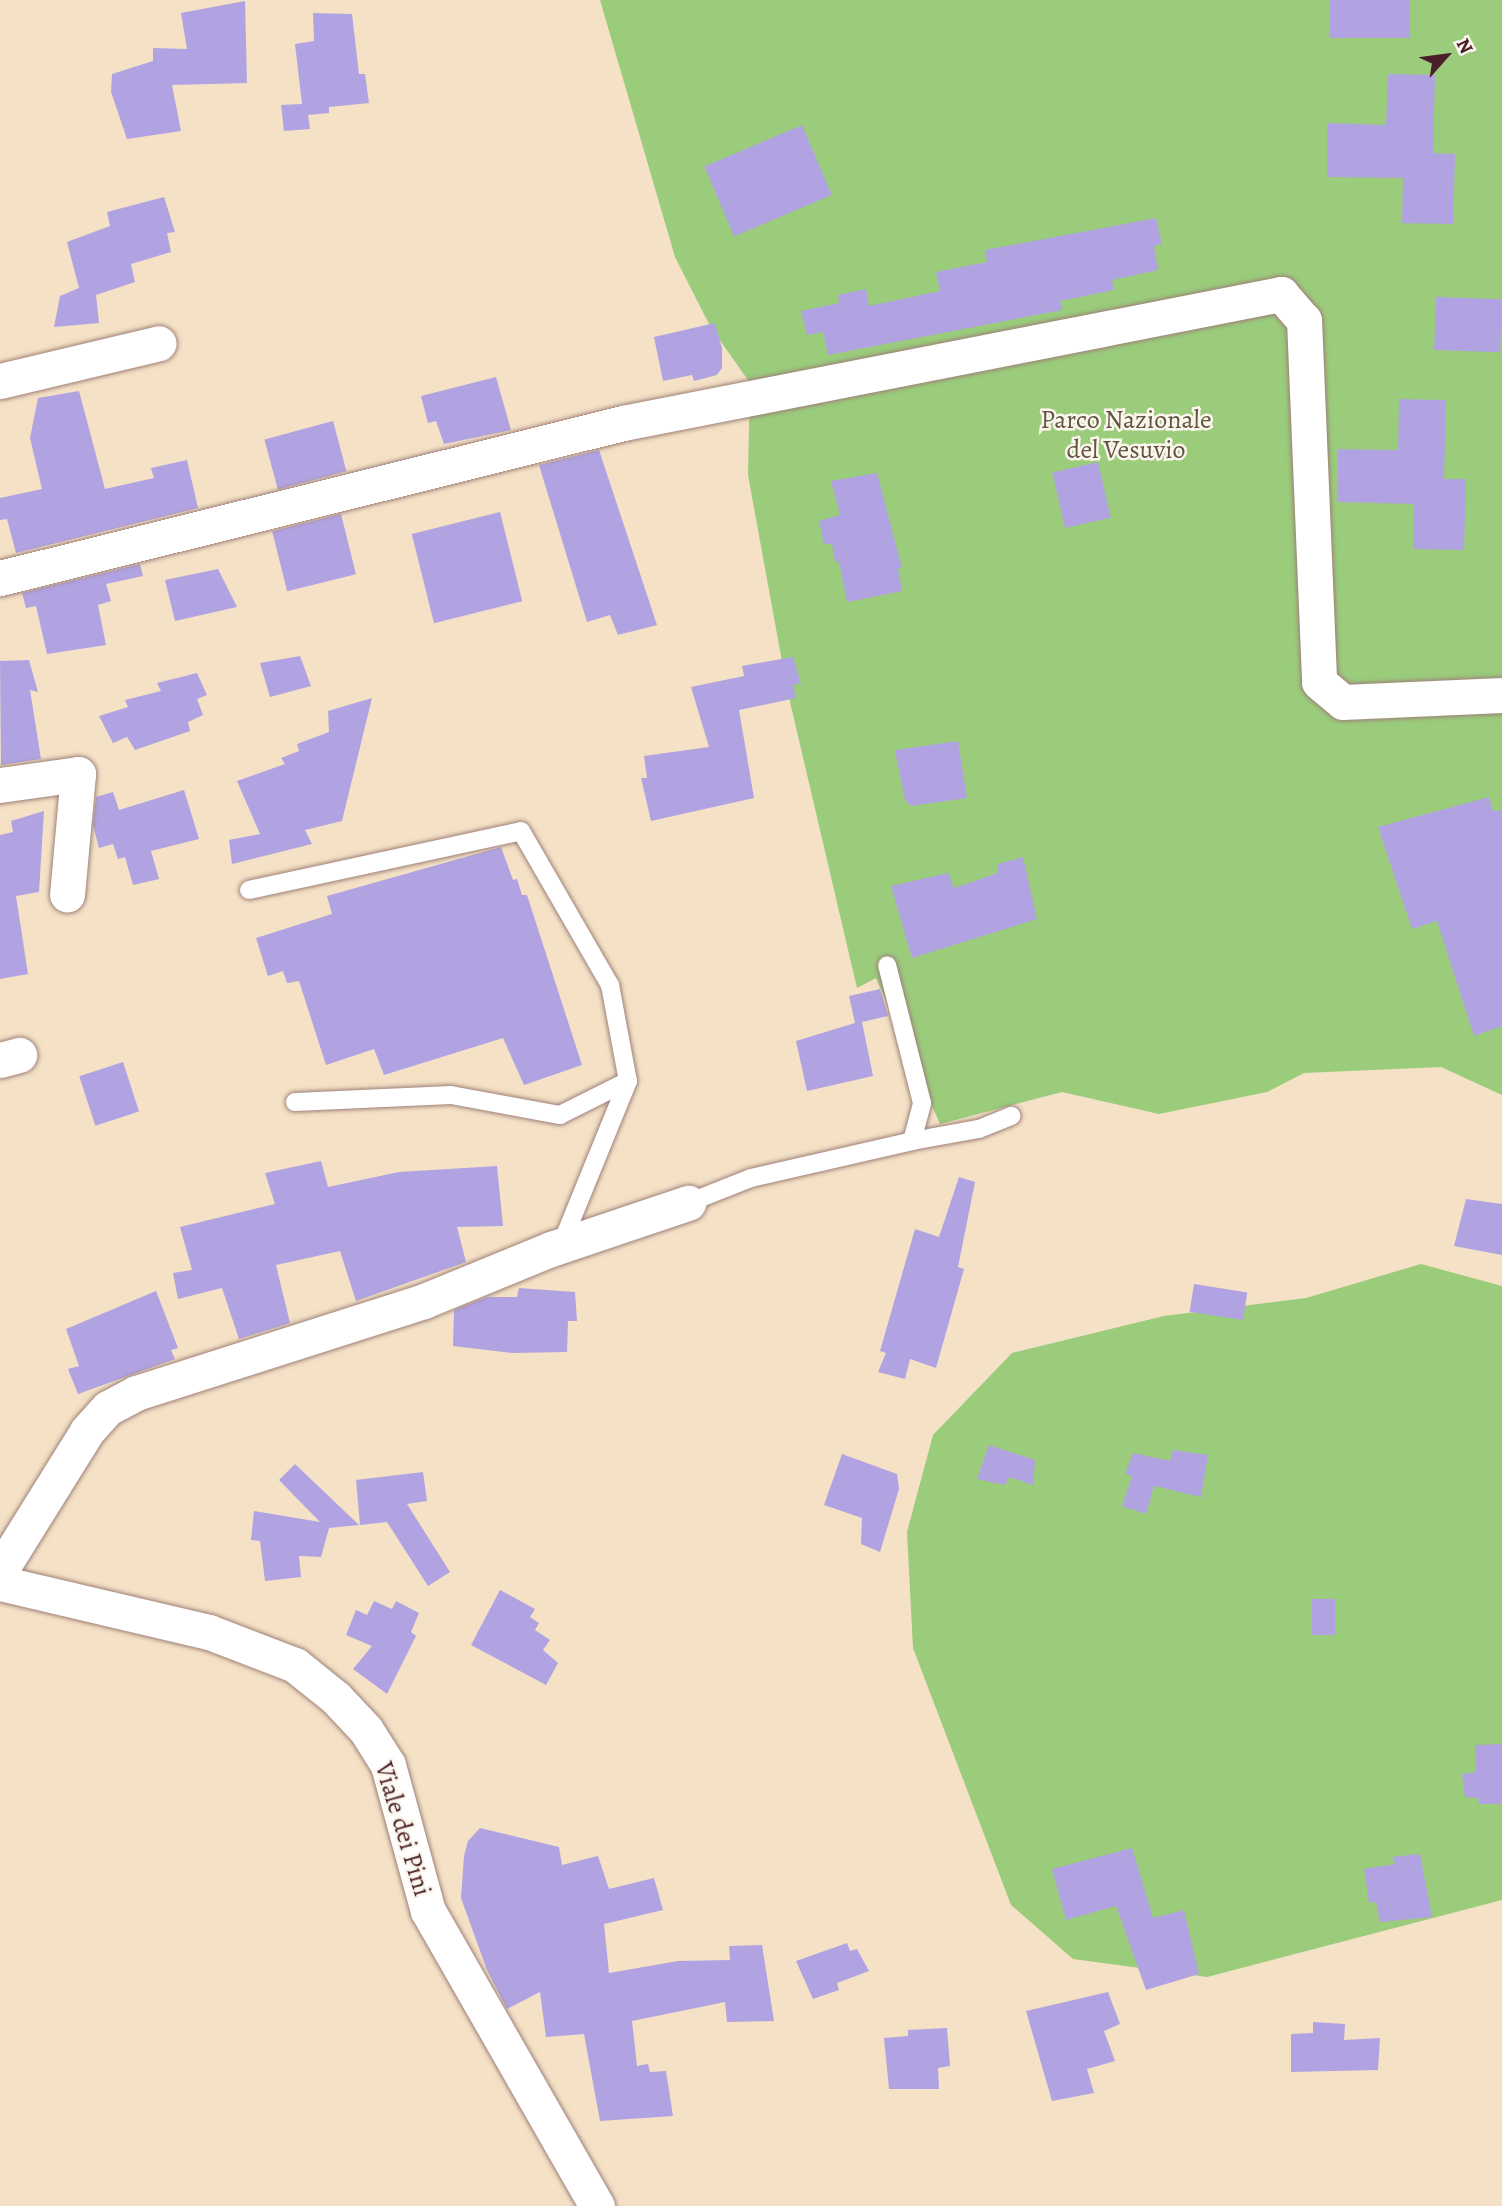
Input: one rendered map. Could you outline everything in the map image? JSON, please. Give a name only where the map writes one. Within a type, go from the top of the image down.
[{"type":"street","points":[[0,578],[623,423],[1281,294],[1304,320],[1319,682],[1343,702],[1502,695]]},
{"type":"street","points":[[0,381],[159,342]]},
{"type":"street","points":[[0,785],[78,774],[67,894]]},
{"type":"street","points":[[0,1570],[87,1431],[107,1408],[136,1393],[424,1301],[561,1246],[688,1203]]},
{"type":"street","name":"Viale dei Pini","points":[[0,1583],[209,1632],[295,1665],[336,1698],[366,1730],[388,1765],[428,1910],[597,2206]]},
{"type":"lane","points":[[249,890],[521,831],[610,985],[628,1081],[561,1246]]},
{"type":"lane","points":[[887,965],[922,1103],[912,1141]]},
{"type":"lane","points":[[295,1102],[451,1095],[560,1115],[628,1081]]},
{"type":"lane","points":[[688,1203],[751,1178],[912,1141],[979,1129],[1012,1116]]},
{"type":"green space","name":"Parco Nazionale del Vesuvio","points":[[600,0],[1502,0],[1502,1095],[1441,1067],[1304,1073],[1267,1092],[1159,1114],[1062,1092],[940,1124],[876,978],[857,988],[787,689],[748,475],[750,383],[710,326],[675,257]]},
{"type":"green space","points":[[1421,1264],[1502,1286],[1502,1900],[1207,1977],[1073,1959],[1011,1905],[913,1648],[907,1532],[933,1435],[1012,1353],[1164,1316],[1306,1298]]},
{"type":"building","points":[[1330,0],[1410,0],[1410,38],[1330,38]]},
{"type":"building","points":[[245,1],[247,83],[172,85],[181,131],[127,139],[111,92],[112,74],[153,61],[153,48],[187,49],[181,13]]},
{"type":"building","points":[[313,13],[352,14],[359,74],[365,74],[369,103],[329,107],[329,113],[308,115],[310,129],[284,131],[281,105],[302,104],[295,44],[314,41]]},
{"type":"building","points":[[1388,74],[1435,75],[1433,153],[1455,154],[1453,224],[1402,223],[1403,178],[1327,177],[1327,123],[1386,125]]},
{"type":"building","points":[[802,125],[832,195],[734,236],[704,166]]},
{"type":"building","points":[[164,197],[175,232],[167,233],[171,252],[131,264],[135,282],[96,295],[99,323],[54,327],[60,296],[79,288],[67,242],[110,226],[107,212]]},
{"type":"building","points":[[1156,218],[1162,244],[1154,246],[1158,270],[1112,280],[1114,290],[1060,301],[1062,310],[828,355],[823,332],[807,335],[801,311],[839,303],[838,295],[866,289],[869,306],[940,291],[936,272],[987,262],[985,250]]},
{"type":"building","points":[[1436,297],[1502,299],[1500,352],[1434,350]]},
{"type":"building","points":[[715,323],[722,348],[722,368],[717,375],[694,381],[692,375],[663,381],[654,337]]},
{"type":"building","points":[[496,377],[511,430],[444,444],[436,421],[428,423],[421,396]]},
{"type":"building","points":[[79,391],[105,489],[154,478],[151,468],[187,460],[198,508],[16,553],[7,519],[0,520],[0,498],[42,489],[30,438],[38,398]]},
{"type":"building","points":[[1399,399],[1446,400],[1444,479],[1466,479],[1464,550],[1413,549],[1414,504],[1337,502],[1338,449],[1398,450]]},
{"type":"building","points":[[333,421],[346,471],[278,490],[264,439]]},
{"type":"building","points":[[599,450],[657,625],[618,635],[610,615],[587,622],[539,465]]},
{"type":"building","points":[[1098,462],[1111,518],[1065,528],[1052,473]]},
{"type":"building","points":[[877,473],[902,568],[898,568],[902,591],[847,602],[839,562],[835,562],[832,544],[824,544],[819,521],[840,515],[831,481]]},
{"type":"building","points":[[500,512],[522,601],[434,623],[412,534]]},
{"type":"building","points":[[341,514],[356,574],[287,591],[272,531]]},
{"type":"building","points":[[140,564],[143,576],[106,584],[111,601],[98,605],[106,645],[47,654],[36,606],[26,608],[22,593]]},
{"type":"building","points":[[218,569],[237,607],[175,621],[165,580]]},
{"type":"building","points":[[300,656],[311,686],[270,697],[260,663]]},
{"type":"building","points":[[793,657],[801,684],[793,684],[796,698],[739,710],[754,798],[651,821],[641,778],[647,778],[644,756],[709,747],[691,687],[744,676],[742,666]]},
{"type":"building","points":[[29,660],[38,692],[30,690],[41,759],[1,765],[0,661]]},
{"type":"building","points":[[197,673],[207,695],[197,699],[203,715],[188,722],[190,731],[135,750],[127,737],[113,743],[99,716],[128,707],[125,700],[161,691],[157,683]]},
{"type":"building","points":[[372,698],[342,821],[305,830],[312,844],[232,864],[229,840],[260,834],[237,781],[285,764],[281,758],[299,751],[297,744],[329,732],[328,711]]},
{"type":"building","points":[[958,741],[967,798],[911,806],[905,800],[895,750]]},
{"type":"building","points":[[184,790],[199,839],[151,851],[159,879],[133,885],[125,857],[118,859],[113,844],[99,848],[93,825],[96,797],[113,792],[119,810]]},
{"type":"building","points":[[1489,797],[1493,811],[1502,810],[1502,1026],[1474,1036],[1437,921],[1412,929],[1378,827]]},
{"type":"building","points":[[44,811],[39,892],[16,896],[28,974],[0,979],[0,835],[13,832],[11,821]]},
{"type":"building","points":[[501,847],[513,880],[517,879],[522,895],[527,895],[582,1065],[524,1085],[503,1038],[384,1075],[374,1049],[326,1065],[299,981],[287,983],[283,971],[268,976],[256,938],[332,914],[327,896]]},
{"type":"building","points":[[1023,857],[1037,919],[912,958],[891,886],[948,873],[954,888],[998,873],[998,864]]},
{"type":"building","points":[[880,989],[888,1016],[862,1022],[873,1076],[807,1091],[796,1041],[855,1023],[849,996]]},
{"type":"building","points":[[123,1062],[139,1111],[95,1126],[79,1076]]},
{"type":"building","points":[[321,1161],[328,1187],[399,1172],[497,1166],[503,1226],[457,1227],[466,1262],[356,1301],[340,1251],[276,1265],[290,1323],[239,1339],[222,1288],[178,1299],[173,1273],[192,1270],[180,1227],[275,1204],[265,1173]]},
{"type":"building","points":[[959,1177],[975,1182],[958,1267],[964,1269],[936,1368],[910,1359],[905,1379],[878,1372],[886,1353],[880,1351],[915,1229],[939,1237]]},
{"type":"building","points":[[1466,1199],[1502,1204],[1502,1255],[1454,1246]]},
{"type":"building","points":[[1194,1284],[1247,1292],[1243,1320],[1190,1312]]},
{"type":"building","points":[[519,1288],[575,1292],[577,1321],[568,1321],[567,1352],[513,1353],[453,1346],[454,1310],[487,1297],[517,1297]]},
{"type":"building","points":[[156,1291],[178,1348],[171,1350],[175,1359],[78,1394],[68,1369],[79,1366],[66,1329]]},
{"type":"building","points":[[989,1445],[1035,1460],[1033,1485],[1009,1477],[1005,1485],[977,1479]]},
{"type":"building","points":[[1173,1450],[1208,1455],[1201,1497],[1154,1486],[1146,1514],[1122,1506],[1132,1476],[1125,1474],[1133,1453],[1170,1461]]},
{"type":"building","points":[[842,1454],[897,1474],[899,1489],[880,1552],[861,1544],[862,1518],[824,1505]]},
{"type":"building","points":[[295,1464],[359,1525],[329,1528],[321,1557],[299,1556],[301,1577],[265,1581],[260,1541],[251,1540],[254,1511],[320,1522],[279,1480]]},
{"type":"building","points":[[423,1472],[427,1501],[407,1504],[450,1572],[428,1586],[387,1522],[360,1525],[356,1480]]},
{"type":"building","points":[[500,1590],[535,1609],[530,1617],[539,1623],[535,1630],[550,1640],[543,1650],[558,1663],[546,1685],[471,1645]]},
{"type":"building","points":[[1312,1599],[1335,1599],[1335,1635],[1312,1635]]},
{"type":"building","points":[[374,1601],[392,1609],[396,1601],[419,1613],[411,1632],[416,1636],[387,1694],[353,1669],[372,1646],[346,1635],[356,1610],[367,1615]]},
{"type":"building","points":[[1502,1744],[1502,1804],[1479,1804],[1478,1798],[1465,1797],[1462,1774],[1476,1772],[1475,1745]]},
{"type":"building","points":[[480,1828],[559,1847],[562,1865],[598,1856],[609,1889],[654,1878],[663,1910],[604,1924],[609,1973],[678,1961],[730,1960],[729,1946],[762,1945],[774,2021],[727,2022],[725,2002],[632,2021],[637,2066],[648,2064],[650,2072],[666,2071],[673,2116],[600,2121],[584,2034],[546,2037],[540,1992],[507,2009],[487,1970],[461,1898],[464,1856],[468,1841]]},
{"type":"building","points":[[1132,1848],[1153,1918],[1184,1910],[1199,1974],[1146,1990],[1116,1906],[1066,1920],[1052,1869]]},
{"type":"building","points":[[1420,1854],[1432,1917],[1380,1922],[1376,1902],[1369,1903],[1364,1869],[1395,1864],[1392,1857]]},
{"type":"building","points":[[847,1943],[850,1951],[857,1949],[869,1971],[837,1983],[839,1990],[813,1999],[796,1961]]},
{"type":"building","points":[[1108,1992],[1120,2024],[1104,2031],[1115,2061],[1087,2069],[1094,2093],[1052,2101],[1026,2011]]},
{"type":"building","points":[[1313,2022],[1345,2024],[1344,2040],[1380,2038],[1378,2070],[1291,2072],[1291,2034],[1313,2033]]},
{"type":"building","points":[[947,2028],[950,2066],[938,2068],[939,2089],[889,2089],[884,2038],[908,2036],[908,2030]]}]
